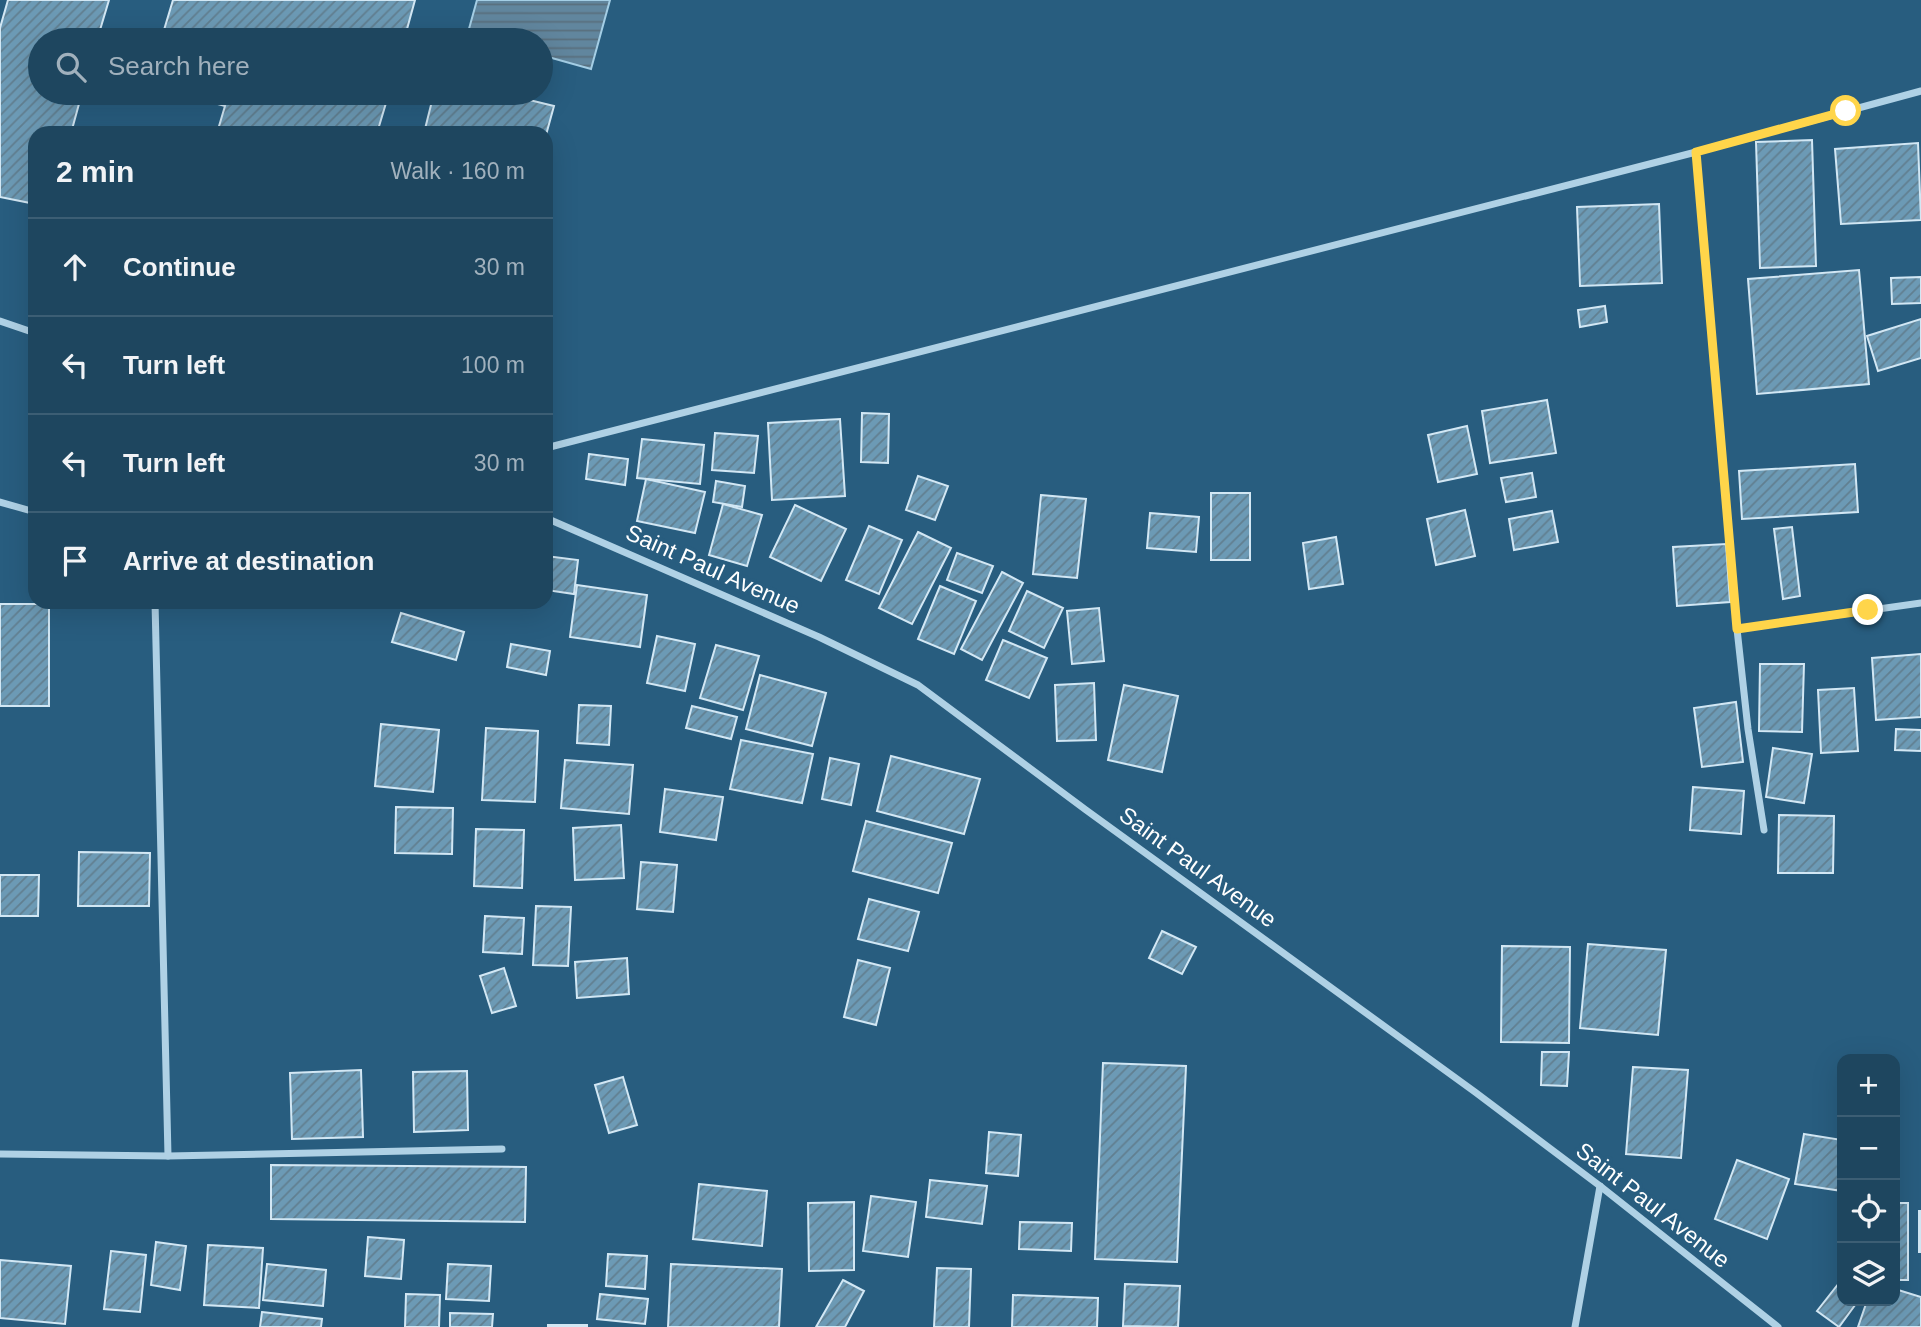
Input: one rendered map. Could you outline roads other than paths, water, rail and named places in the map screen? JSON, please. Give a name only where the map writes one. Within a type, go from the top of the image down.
[{"type":"street","points":[[553,446],[1696,152],[1921,91]]},
{"type":"street","points":[[1696,152],[1737,629],[1748,729],[1765,830]]},
{"type":"street","points":[[0,321],[28,331]]},
{"type":"street","points":[[0,502],[28,510]]},
{"type":"street","name":"Saint Paul Avenue","points":[[553,521],[819,637],[918,685],[1600,1186],[1779,1327]]},
{"type":"street","points":[[1737,629],[1921,603]]},
{"type":"street","points":[[155,609],[168,1156]]},
{"type":"street","points":[[0,1154],[168,1156],[502,1149]]},
{"type":"street","points":[[1575,1327],[1600,1186]]},
{"type":"water","points":[[477,0],[610,0],[591,69],[553,58],[553,28],[469,28]]}]
